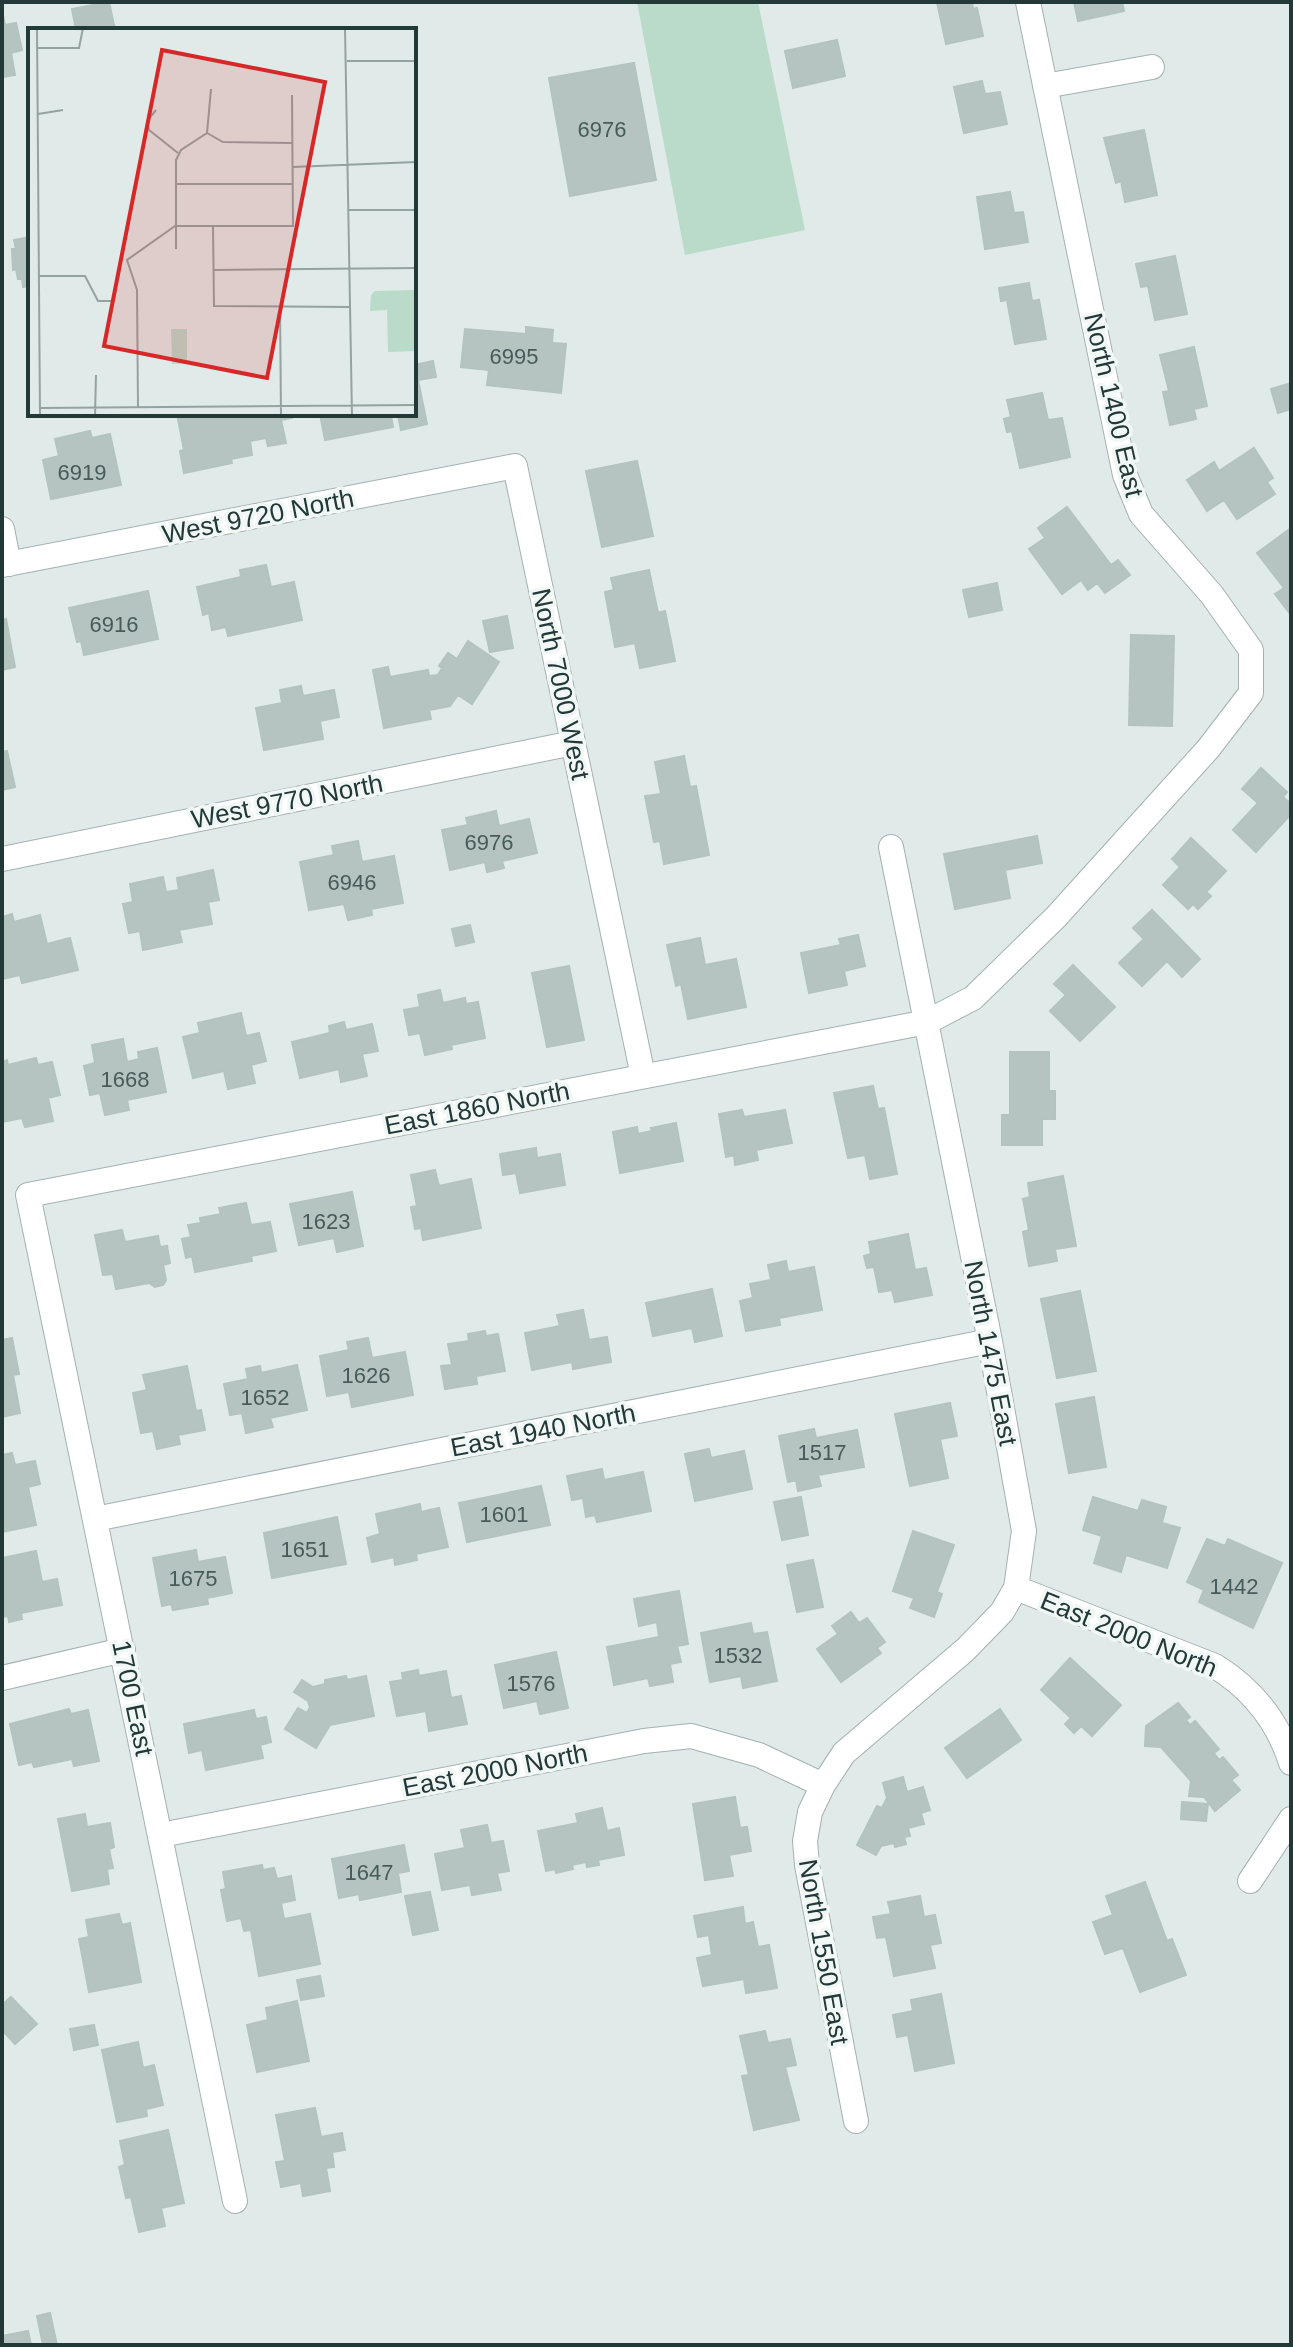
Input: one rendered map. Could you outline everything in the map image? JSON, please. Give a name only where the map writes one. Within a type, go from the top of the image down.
[{"type":"street","name":"North 1400 East","points":[[927,1022],[973,998],[1056,917],[1208,749],[1251,693],[1251,650],[1212,595],[1141,514],[1125,475],[1028,2]]},
{"type":"street","points":[[1045,86],[1152,67]]},
{"type":"street","name":"West 9720 North","points":[[5,565],[515,466]]},
{"type":"street","name":"North 7000 West","points":[[515,466],[643,1076]]},
{"type":"street","points":[[2,529],[5,565]]},
{"type":"street","name":"West 9770 North","points":[[2,859],[573,743]]},
{"type":"street","name":"North 1475 East","points":[[823,1785],[844,1753],[965,1650],[1002,1612],[1016,1588],[1024,1531],[990,1341],[891,847]]},
{"type":"street","name":"East 1860 North","points":[[28,1195],[927,1022]]},
{"type":"street","name":"1700 East","points":[[28,1195],[235,2201]]},
{"type":"street","name":"East 1940 North","points":[[95,1519],[990,1341]]},
{"type":"street","name":"East 2000 North","points":[[1016,1588],[1215,1666],[1235,1678],[1272,1719],[1291,1763]]},
{"type":"street","points":[[2,1678],[123,1650]]},
{"type":"street","name":"East 2000 North","points":[[161,1835],[644,1741],[691,1736],[759,1755],[823,1785]]},
{"type":"street","name":"North 1550 East","points":[[823,1785],[810,1812],[805,1841],[807,1865],[856,2121]]},
{"type":"street","points":[[1250,1881],[1291,1819]]},
{"type":"green space","points":[[637,2],[758,2],[805,230],[685,255]]},
{"type":"building","points":[[109,2],[115,28],[76,28],[72,9]]},
{"type":"building","points":[[937,2],[972,2],[973,9],[977,8],[983,36],[946,44]]},
{"type":"building","points":[[1074,2],[1122,2],[1124,11],[1078,21]]},
{"type":"building","points":[[2,10],[5,25],[16,23],[22,50],[11,53],[15,75],[2,77]]},
{"type":"building","points":[[837,40],[845,76],[793,88],[785,51]]},
{"type":"building","points":[[634,63],[656,180],[570,196],[549,78]]},
{"type":"building","points":[[982,81],[985,94],[1000,92],[1007,124],[964,133],[954,87]]},
{"type":"building","points":[[1144,130],[1157,195],[1125,202],[1121,181],[1116,183],[1104,138]]},
{"type":"building","points":[[1010,192],[1014,213],[1023,212],[1028,242],[985,249],[977,197]]},
{"type":"building","points":[[28,237],[28,286],[23,287],[22,279],[18,279],[16,269],[13,270],[14,240]]},
{"type":"building","points":[[1175,256],[1187,314],[1155,320],[1148,286],[1141,287],[1136,264]]},
{"type":"building","points":[[1029,283],[1032,301],[1039,300],[1046,339],[1015,344],[1007,300],[1001,301],[999,288]]},
{"type":"building","points":[[526,327],[553,330],[552,343],[566,344],[561,393],[487,385],[489,370],[461,367],[465,329],[526,334]]},
{"type":"building","points":[[1194,347],[1207,406],[1194,409],[1196,419],[1170,425],[1163,392],[1169,391],[1160,355]]},
{"type":"building","points":[[433,361],[436,377],[418,380],[427,424],[401,430],[398,416],[416,416],[416,365]]},
{"type":"building","points":[[1291,383],[1291,409],[1278,413],[1271,389]]},
{"type":"building","points":[[1042,393],[1048,420],[1062,418],[1070,457],[1020,468],[1012,431],[1007,432],[1004,419],[1011,417],[1007,400]]},
{"type":"building","points":[[177,416],[292,416],[281,420],[286,443],[268,446],[266,438],[250,441],[252,455],[231,459],[232,463],[184,473],[180,451],[184,450]]},
{"type":"building","points":[[320,416],[391,416],[393,427],[325,440]]},
{"type":"building","points":[[90,431],[92,438],[110,434],[121,485],[51,499],[43,460],[59,456],[55,439]]},
{"type":"building","points":[[1254,448],[1273,478],[1267,482],[1275,494],[1237,519],[1224,500],[1207,511],[1187,480],[1214,462],[1219,471]]},
{"type":"building","points":[[637,461],[653,536],[602,547],[586,471]]},
{"type":"building","points":[[1067,507],[1111,565],[1118,560],[1130,575],[1105,593],[1097,583],[1088,590],[1081,580],[1062,594],[1029,549],[1045,538],[1038,528]]},
{"type":"building","points":[[1291,528],[1291,615],[1275,594],[1284,588],[1257,553]]},
{"type":"building","points":[[266,565],[271,587],[294,582],[302,620],[228,636],[226,627],[212,630],[209,613],[203,615],[197,587],[241,577],[240,570]]},
{"type":"building","points":[[649,570],[658,613],[665,611],[675,661],[640,668],[635,643],[615,647],[605,592],[614,590],[611,578]]},
{"type":"building","points":[[997,583],[1002,610],[969,617],[963,590]]},
{"type":"building","points":[[148,591],[158,639],[84,655],[81,641],[77,642],[69,608]]},
{"type":"building","points":[[507,616],[513,648],[490,652],[483,621]]},
{"type":"building","points":[[6,619],[15,667],[2,670],[2,620]]},
{"type":"building","points":[[1131,635],[1174,636],[1172,726],[1129,725]]},
{"type":"building","points":[[468,641],[499,662],[472,704],[458,695],[450,706],[429,710],[431,719],[384,728],[373,670],[388,667],[390,677],[428,670],[429,676],[438,675],[442,668],[439,666],[448,653],[457,659]]},
{"type":"building","points":[[301,686],[303,696],[334,690],[339,717],[320,721],[323,739],[264,750],[256,708],[282,703],[280,690]]},
{"type":"building","points":[[7,751],[15,787],[2,790],[2,752]]},
{"type":"building","points":[[684,756],[690,787],[696,786],[709,855],[664,864],[660,841],[654,842],[645,796],[661,794],[655,762]]},
{"type":"building","points":[[1261,768],[1287,792],[1283,797],[1291,804],[1291,814],[1256,852],[1233,830],[1258,803],[1242,789]]},
{"type":"building","points":[[496,811],[499,826],[529,819],[537,853],[502,861],[504,868],[487,872],[485,862],[450,870],[442,830],[468,825],[466,818]]},
{"type":"building","points":[[1037,836],[1042,863],[1005,870],[1010,898],[955,909],[944,854]]},
{"type":"building","points":[[1191,838],[1226,871],[1206,892],[1211,896],[1198,909],[1193,904],[1188,909],[1163,885],[1180,867],[1172,859]]},
{"type":"building","points":[[358,841],[362,862],[394,856],[403,903],[371,909],[372,915],[348,920],[344,904],[309,910],[300,862],[334,855],[332,846]]},
{"type":"building","points":[[213,870],[219,900],[208,902],[212,924],[179,930],[182,942],[143,950],[140,931],[129,933],[123,904],[133,902],[130,884],[163,877],[166,892],[179,890],[177,878]]},
{"type":"building","points":[[1152,910],[1200,959],[1182,977],[1167,961],[1142,986],[1119,963],[1144,939],[1133,928]]},
{"type":"building","points":[[12,914],[14,922],[40,915],[47,944],[70,938],[78,970],[22,983],[20,975],[2,979],[2,917]]},
{"type":"building","points":[[470,925],[474,942],[456,946],[452,929]]},
{"type":"building","points":[[858,935],[865,966],[844,971],[847,985],[809,993],[801,953],[841,945],[839,939]]},
{"type":"building","points":[[700,938],[705,965],[736,959],[746,1007],[688,1019],[681,984],[676,986],[667,945]]},
{"type":"building","points":[[1073,965],[1115,1007],[1080,1041],[1050,1011],[1066,995],[1054,984]]},
{"type":"building","points":[[569,966],[584,1040],[547,1047],[532,973]]},
{"type":"building","points":[[440,990],[443,1003],[465,998],[466,1004],[478,1002],[485,1038],[451,1045],[452,1049],[425,1055],[420,1033],[409,1035],[404,1010],[420,1007],[418,995]]},
{"type":"building","points":[[241,1013],[246,1036],[259,1033],[266,1061],[251,1065],[255,1083],[228,1089],[224,1071],[193,1078],[183,1037],[200,1033],[198,1023]]},
{"type":"building","points":[[344,1022],[346,1030],[372,1024],[378,1051],[362,1054],[367,1076],[341,1082],[339,1069],[300,1078],[292,1042],[330,1033],[329,1026]]},
{"type":"building","points":[[123,1039],[127,1062],[139,1059],[138,1052],[157,1048],[166,1092],[127,1100],[129,1110],[105,1115],[100,1093],[90,1095],[84,1066],[95,1063],[92,1045]]},
{"type":"building","points":[[1010,1052],[1049,1052],[1049,1091],[1055,1091],[1055,1119],[1042,1119],[1042,1145],[1002,1145],[1002,1115],[1010,1115]]},
{"type":"building","points":[[36,1058],[38,1065],[52,1062],[60,1095],[48,1098],[53,1121],[25,1127],[22,1118],[2,1122],[2,1062],[7,1060],[8,1065]]},
{"type":"building","points":[[873,1086],[878,1109],[884,1108],[897,1174],[870,1179],[865,1155],[848,1158],[834,1093]]},
{"type":"building","points":[[742,1110],[744,1117],[785,1110],[792,1143],[756,1150],[758,1160],[735,1165],[734,1155],[726,1157],[719,1114]]},
{"type":"building","points":[[676,1123],[683,1161],[620,1173],[613,1132],[637,1127],[638,1134]]},
{"type":"building","points":[[536,1148],[537,1158],[560,1154],[565,1185],[520,1193],[516,1173],[503,1175],[500,1154]]},
{"type":"building","points":[[435,1170],[439,1186],[471,1179],[481,1228],[423,1240],[421,1228],[415,1229],[411,1207],[417,1206],[411,1175]]},
{"type":"building","points":[[1063,1176],[1076,1246],[1055,1249],[1057,1261],[1029,1266],[1023,1232],[1029,1230],[1023,1199],[1030,1197],[1028,1183]]},
{"type":"building","points":[[352,1192],[363,1246],[337,1252],[334,1238],[299,1245],[290,1204]]},
{"type":"building","points":[[246,1203],[251,1225],[270,1222],[276,1251],[251,1256],[252,1261],[195,1272],[192,1256],[186,1258],[182,1239],[191,1237],[188,1225],[201,1223],[200,1218],[221,1214],[219,1208]]},
{"type":"building","points":[[122,1230],[125,1242],[158,1236],[160,1247],[167,1246],[170,1263],[163,1265],[166,1280],[163,1285],[155,1287],[149,1283],[116,1289],[113,1274],[103,1275],[95,1235]]},
{"type":"building","points":[[908,1234],[915,1270],[926,1268],[932,1295],[895,1302],[892,1290],[879,1292],[874,1267],[867,1268],[864,1256],[871,1254],[869,1242]]},
{"type":"building","points":[[786,1261],[788,1272],[814,1267],[822,1310],[779,1318],[780,1325],[746,1331],[740,1301],[753,1298],[750,1284],[771,1280],[768,1265]]},
{"type":"building","points":[[712,1289],[722,1336],[695,1342],[692,1328],[653,1336],[646,1303]]},
{"type":"building","points":[[1080,1291],[1096,1371],[1057,1378],[1041,1299]]},
{"type":"building","points":[[583,1310],[589,1340],[607,1337],[611,1362],[573,1369],[572,1362],[532,1370],[525,1333],[560,1326],[557,1315]]},
{"type":"building","points":[[485,1331],[486,1336],[498,1334],[505,1371],[476,1376],[477,1384],[445,1389],[441,1366],[452,1365],[448,1344],[469,1341],[468,1334]]},
{"type":"building","points":[[12,1338],[19,1374],[13,1375],[20,1413],[2,1417],[2,1340]]},
{"type":"building","points":[[368,1338],[372,1358],[405,1352],[413,1395],[352,1407],[349,1392],[327,1396],[320,1356],[349,1350],[347,1342]]},
{"type":"building","points":[[297,1365],[307,1410],[270,1418],[273,1427],[246,1433],[242,1413],[230,1415],[224,1384],[248,1379],[246,1369],[260,1366],[261,1373]]},
{"type":"building","points":[[187,1366],[196,1411],[201,1410],[205,1430],[178,1435],[180,1444],[157,1449],[153,1431],[141,1433],[133,1393],[147,1390],[143,1375]]},
{"type":"building","points":[[1094,1397],[1106,1467],[1069,1473],[1056,1404]]},
{"type":"building","points":[[950,1403],[957,1436],[940,1439],[948,1478],[910,1486],[895,1414]]},
{"type":"building","points":[[814,1429],[816,1438],[857,1430],[864,1467],[818,1475],[821,1486],[798,1491],[796,1480],[788,1482],[779,1436]]},
{"type":"building","points":[[709,1449],[711,1458],[744,1451],[752,1489],[695,1501],[685,1454]]},
{"type":"building","points":[[12,1453],[15,1465],[35,1461],[40,1484],[28,1487],[36,1525],[2,1532],[2,1455]]},
{"type":"building","points":[[602,1469],[604,1480],[643,1472],[651,1511],[597,1522],[595,1515],[586,1517],[583,1498],[572,1500],[567,1476]]},
{"type":"building","points":[[541,1486],[550,1525],[467,1542],[459,1503]]},
{"type":"building","points":[[801,1497],[808,1535],[782,1540],[774,1502]]},
{"type":"building","points":[[1093,1497],[1138,1511],[1142,1500],[1166,1507],[1162,1523],[1180,1528],[1167,1568],[1126,1555],[1121,1572],[1094,1563],[1102,1536],[1083,1530]]},
{"type":"building","points":[[420,1504],[421,1512],[439,1508],[448,1547],[416,1554],[417,1560],[395,1565],[394,1557],[372,1562],[367,1538],[380,1534],[376,1514]]},
{"type":"building","points":[[337,1517],[346,1564],[272,1578],[264,1533]]},
{"type":"building","points":[[913,1531],[954,1545],[937,1592],[942,1594],[934,1617],[910,1608],[914,1598],[893,1591]]},
{"type":"building","points":[[1207,1539],[1225,1546],[1228,1539],[1282,1563],[1253,1628],[1199,1602],[1204,1590],[1187,1582]]},
{"type":"building","points":[[196,1550],[198,1562],[225,1557],[232,1593],[207,1598],[208,1604],[173,1610],[171,1604],[162,1606],[153,1558]]},
{"type":"building","points":[[36,1551],[42,1582],[57,1579],[62,1605],[21,1613],[22,1619],[9,1622],[8,1616],[2,1617],[2,1558]]},
{"type":"building","points":[[813,1560],[823,1607],[797,1612],[787,1565]]},
{"type":"building","points":[[679,1591],[688,1644],[677,1646],[681,1662],[670,1664],[673,1682],[650,1686],[648,1678],[614,1685],[607,1647],[659,1637],[657,1622],[639,1626],[634,1599]]},
{"type":"building","points":[[851,1612],[859,1623],[867,1618],[885,1642],[877,1648],[881,1653],[841,1682],[817,1649],[838,1634],[832,1626]]},
{"type":"building","points":[[751,1623],[753,1634],[767,1632],[777,1681],[743,1688],[741,1676],[710,1682],[701,1633]]},
{"type":"building","points":[[556,1652],[568,1708],[540,1714],[537,1701],[504,1708],[495,1665]]},
{"type":"building","points":[[1070,1658],[1121,1705],[1092,1736],[1081,1726],[1074,1733],[1065,1724],[1071,1718],[1041,1690]]},
{"type":"building","points":[[418,1670],[419,1676],[446,1671],[451,1698],[461,1696],[467,1724],[429,1731],[426,1711],[397,1716],[390,1682],[403,1680],[402,1673]]},
{"type":"building","points":[[346,1676],[347,1680],[366,1676],[374,1716],[330,1725],[316,1748],[285,1729],[298,1708],[307,1713],[310,1707],[308,1701],[294,1692],[302,1680],[313,1687],[325,1684],[325,1680]]},
{"type":"building","points":[[1178,1703],[1190,1717],[1186,1720],[1190,1725],[1195,1721],[1219,1749],[1214,1753],[1219,1760],[1223,1757],[1238,1775],[1231,1780],[1240,1790],[1215,1811],[1204,1797],[1189,1796],[1191,1781],[1161,1747],[1145,1746],[1146,1726]]},
{"type":"building","points":[[69,1709],[71,1714],[88,1710],[99,1761],[74,1766],[72,1759],[34,1767],[32,1762],[19,1765],[10,1724]]},
{"type":"building","points":[[1000,1709],[1021,1740],[967,1778],[945,1748]]},
{"type":"building","points":[[254,1710],[256,1719],[266,1717],[271,1742],[260,1745],[263,1758],[206,1770],[202,1750],[189,1753],[184,1724]]},
{"type":"building","points":[[903,1777],[907,1792],[923,1787],[930,1810],[921,1813],[924,1824],[908,1828],[910,1836],[904,1837],[906,1844],[881,1846],[876,1855],[857,1845],[877,1806],[882,1808],[887,1798],[883,1783]]},
{"type":"building","points":[[735,1797],[740,1828],[747,1827],[751,1851],[729,1855],[733,1876],[705,1880],[693,1804]]},
{"type":"building","points":[[1182,1802],[1208,1804],[1206,1821],[1181,1819]]},
{"type":"building","points":[[602,1808],[607,1831],[619,1828],[624,1855],[598,1860],[599,1865],[587,1867],[586,1862],[556,1873],[555,1869],[546,1871],[538,1831],[578,1823],[576,1814]]},
{"type":"building","points":[[85,1814],[87,1827],[110,1823],[114,1847],[109,1849],[113,1868],[107,1869],[109,1884],[72,1891],[58,1819]]},
{"type":"building","points":[[487,1825],[491,1843],[503,1841],[509,1871],[497,1873],[501,1890],[472,1895],[470,1885],[442,1890],[435,1854],[465,1848],[461,1830]]},
{"type":"building","points":[[404,1845],[409,1871],[398,1873],[401,1892],[360,1900],[359,1894],[339,1898],[332,1859]]},
{"type":"building","points":[[262,1865],[263,1870],[274,1868],[277,1879],[291,1876],[295,1900],[281,1903],[284,1919],[310,1914],[320,1964],[259,1976],[251,1930],[244,1931],[241,1918],[227,1921],[221,1890],[226,1889],[223,1872]]},
{"type":"building","points":[[1145,1882],[1167,1941],[1172,1939],[1186,1975],[1140,1992],[1123,1948],[1105,1954],[1093,1922],[1113,1915],[1106,1896]]},
{"type":"building","points":[[430,1892],[438,1930],[413,1935],[405,1896]]},
{"type":"building","points":[[920,1896],[924,1917],[935,1915],[941,1943],[930,1945],[935,1968],[894,1976],[886,1937],[877,1938],[873,1917],[891,1914],[888,1902]]},
{"type":"building","points":[[743,1907],[745,1924],[753,1922],[758,1947],[769,1945],[777,1988],[746,1993],[744,1979],[703,1986],[697,1958],[712,1955],[709,1935],[698,1937],[694,1916]]},
{"type":"building","points":[[119,1914],[122,1925],[130,1923],[141,1982],[89,1992],[79,1939],[89,1937],[86,1920]]},
{"type":"building","points":[[320,1976],[324,1996],[301,2000],[297,1980]]},
{"type":"building","points":[[941,1994],[954,2063],[915,2071],[908,2035],[897,2037],[893,2015],[913,2011],[911,2000]]},
{"type":"building","points":[[11,1997],[37,2024],[15,2044],[2,2030],[2,2005]]},
{"type":"building","points":[[297,2001],[309,2061],[257,2072],[247,2025],[268,2020],[266,2008]]},
{"type":"building","points":[[94,2025],[98,2045],[74,2050],[70,2029]]},
{"type":"building","points":[[765,2031],[768,2043],[790,2039],[796,2065],[785,2067],[799,2120],[754,2130],[742,2076],[749,2075],[740,2036]]},
{"type":"building","points":[[138,2042],[143,2068],[154,2065],[163,2105],[146,2109],[147,2116],[117,2122],[102,2050]]},
{"type":"building","points":[[315,2108],[321,2137],[342,2133],[345,2150],[332,2152],[334,2167],[326,2168],[330,2191],[303,2196],[301,2183],[281,2187],[276,2162],[285,2161],[276,2115]]},
{"type":"building","points":[[168,2130],[184,2203],[161,2208],[165,2226],[139,2232],[131,2197],[126,2198],[119,2167],[125,2165],[120,2141]]},
{"type":"building","points":[[50,2313],[57,2345],[43,2345],[37,2316]]},
{"type":"building","points":[[28,2331],[31,2345],[3,2345],[2,2336]]}]
